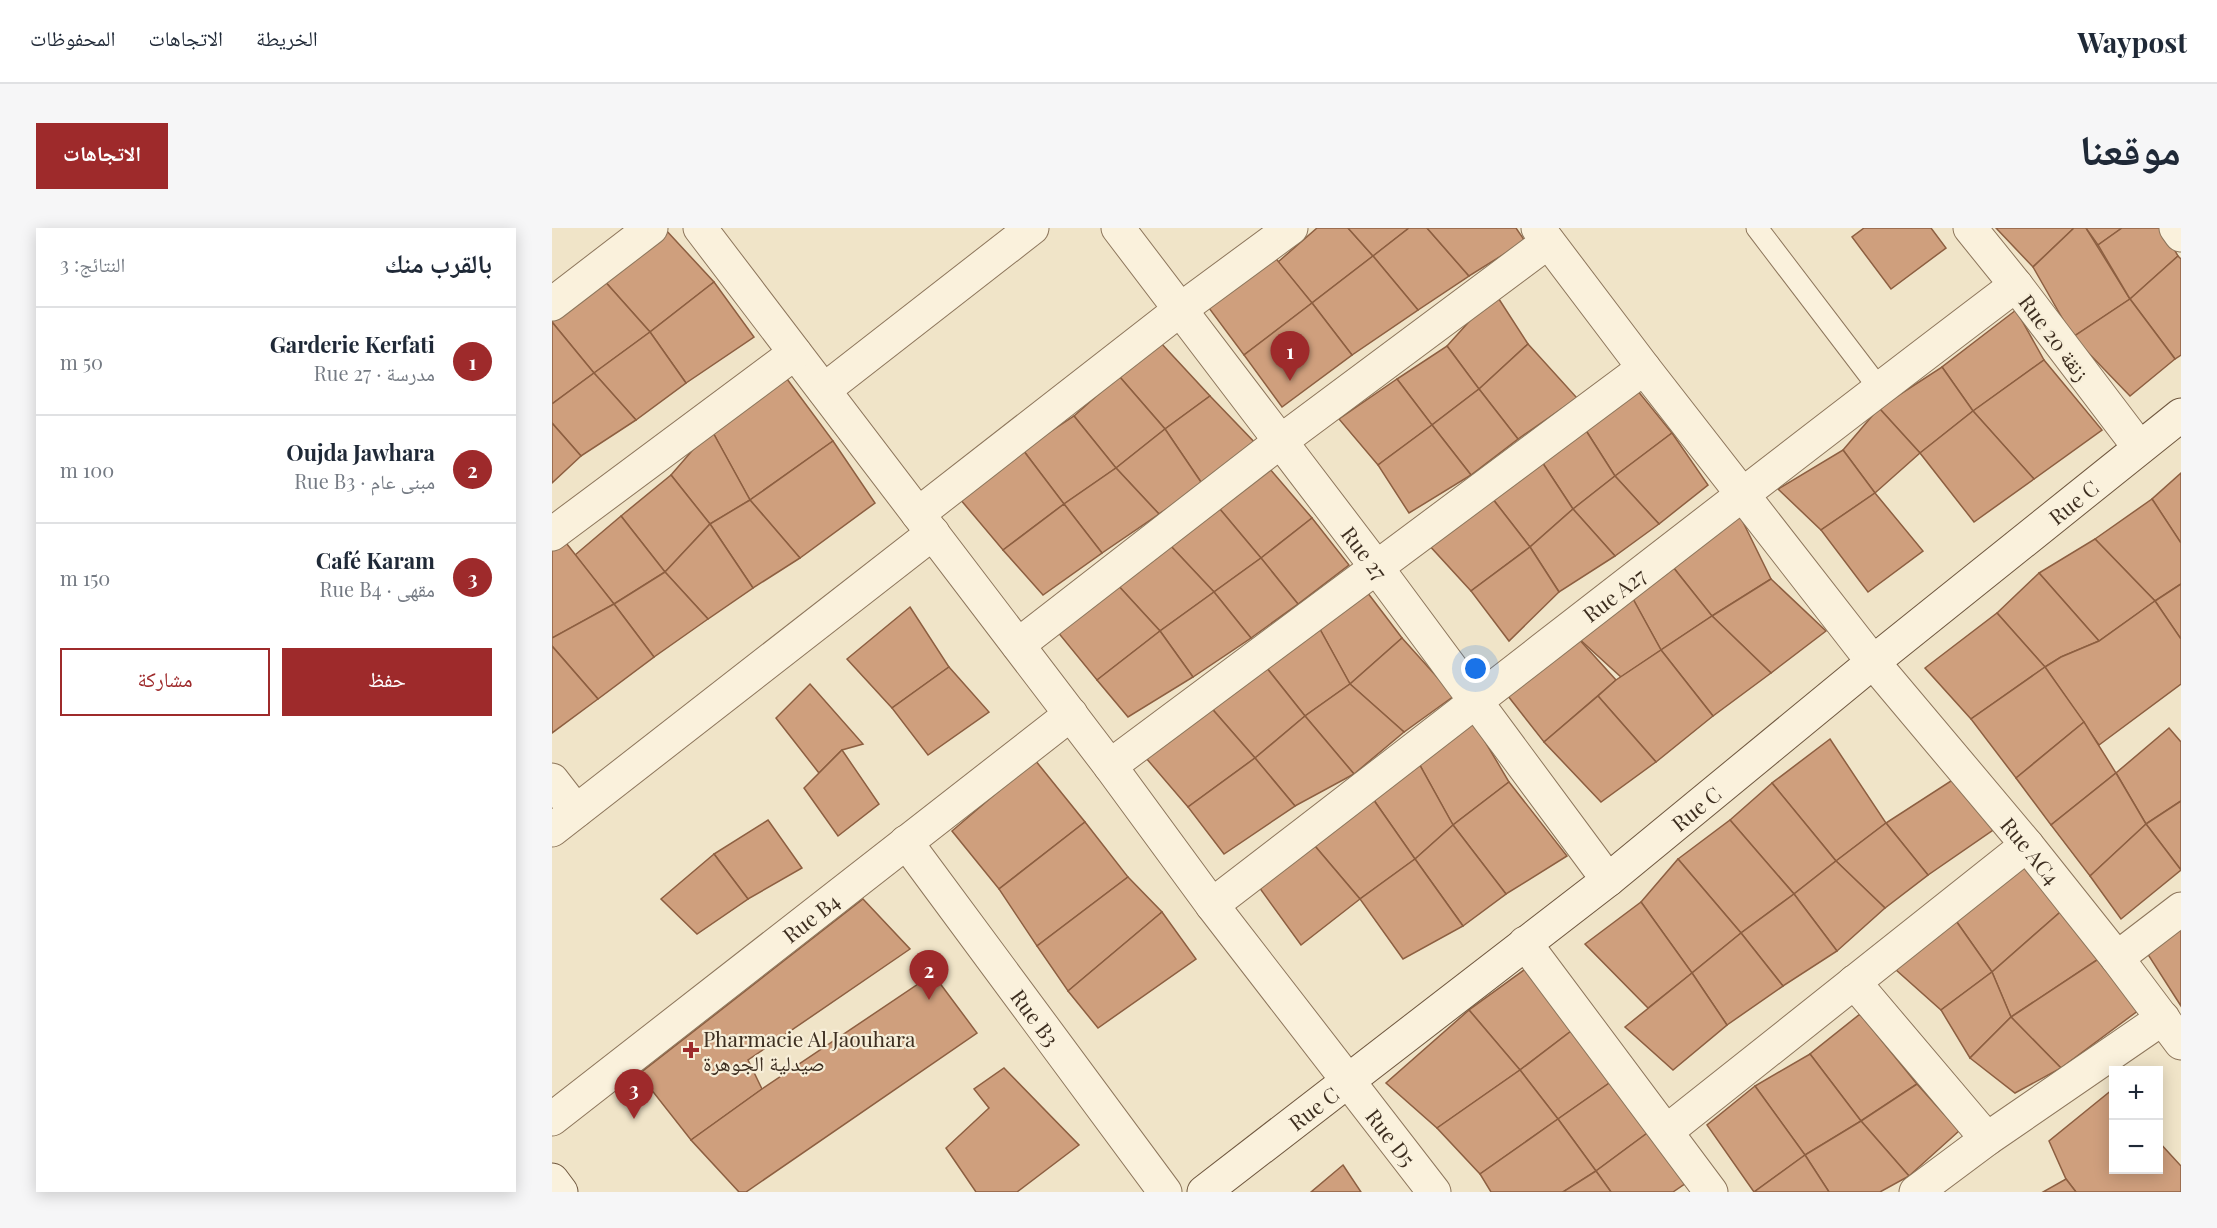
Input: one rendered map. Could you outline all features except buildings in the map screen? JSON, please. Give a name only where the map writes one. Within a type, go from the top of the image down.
[{"type":"street","points":[[552,304],[651,228]]},
{"type":"street","name":"Rue D5","points":[[700,228],[1071,714],[1212,905],[1434,1192]]},
{"type":"street","points":[[824,390],[1032,228]]},
{"type":"street","name":"Rue 27","points":[[1118,228],[1377,568],[1608,880]]},
{"type":"street","points":[[552,780],[564,821],[926,524],[1181,309],[1291,228]]},
{"type":"street","name":"Rue 20 زنقة","points":[[1970,228],[2139,447]]},
{"type":"street","points":[[2176,228],[2181,235]]},
{"type":"street","points":[[1018,645],[1543,235]]},
{"type":"street","name":"Rue AC4","points":[[1543,235],[1873,662],[2027,845],[2172,1030]]},
{"type":"street","name":"Rue A27","points":[[1212,905],[1477,702],[1879,388],[2016,285]]},
{"type":"street","points":[[552,534],[795,353]]},
{"type":"street","points":[[1110,766],[1644,368]]},
{"type":"street","name":"Rue C","points":[[1204,1192],[1608,880],[1873,662],[2181,415]]},
{"type":"street","name":"Rue B4","points":[[552,1119],[1071,714]]},
{"type":"street","name":"Rue B3","points":[[906,842],[1165,1192]]},
{"type":"street","points":[[1668,1131],[2027,845]]},
{"type":"street","points":[[2117,958],[2181,909]]},
{"type":"street","points":[[1525,943],[1668,1131],[1711,1192]]},
{"type":"street","points":[[1854,982],[1987,1139]]},
{"type":"street","points":[[1916,1192],[1987,1139],[2172,1030]]},
{"type":"street","points":[[552,1180],[561,1192]]},
{"type":"lane","points":[[1757,228],[1879,388]]},
{"type":"place","name":"Garderie Kerfati","points":[[1290,381]]},
{"type":"place","name":"Oujda Jawhara","points":[[929,1000]]},
{"type":"place","name":"Pharmacie Al Jaouhara صيدلية الجوهرة","points":[[691,1050]]},
{"type":"place","name":"Café Karam","points":[[634,1119]]}]
